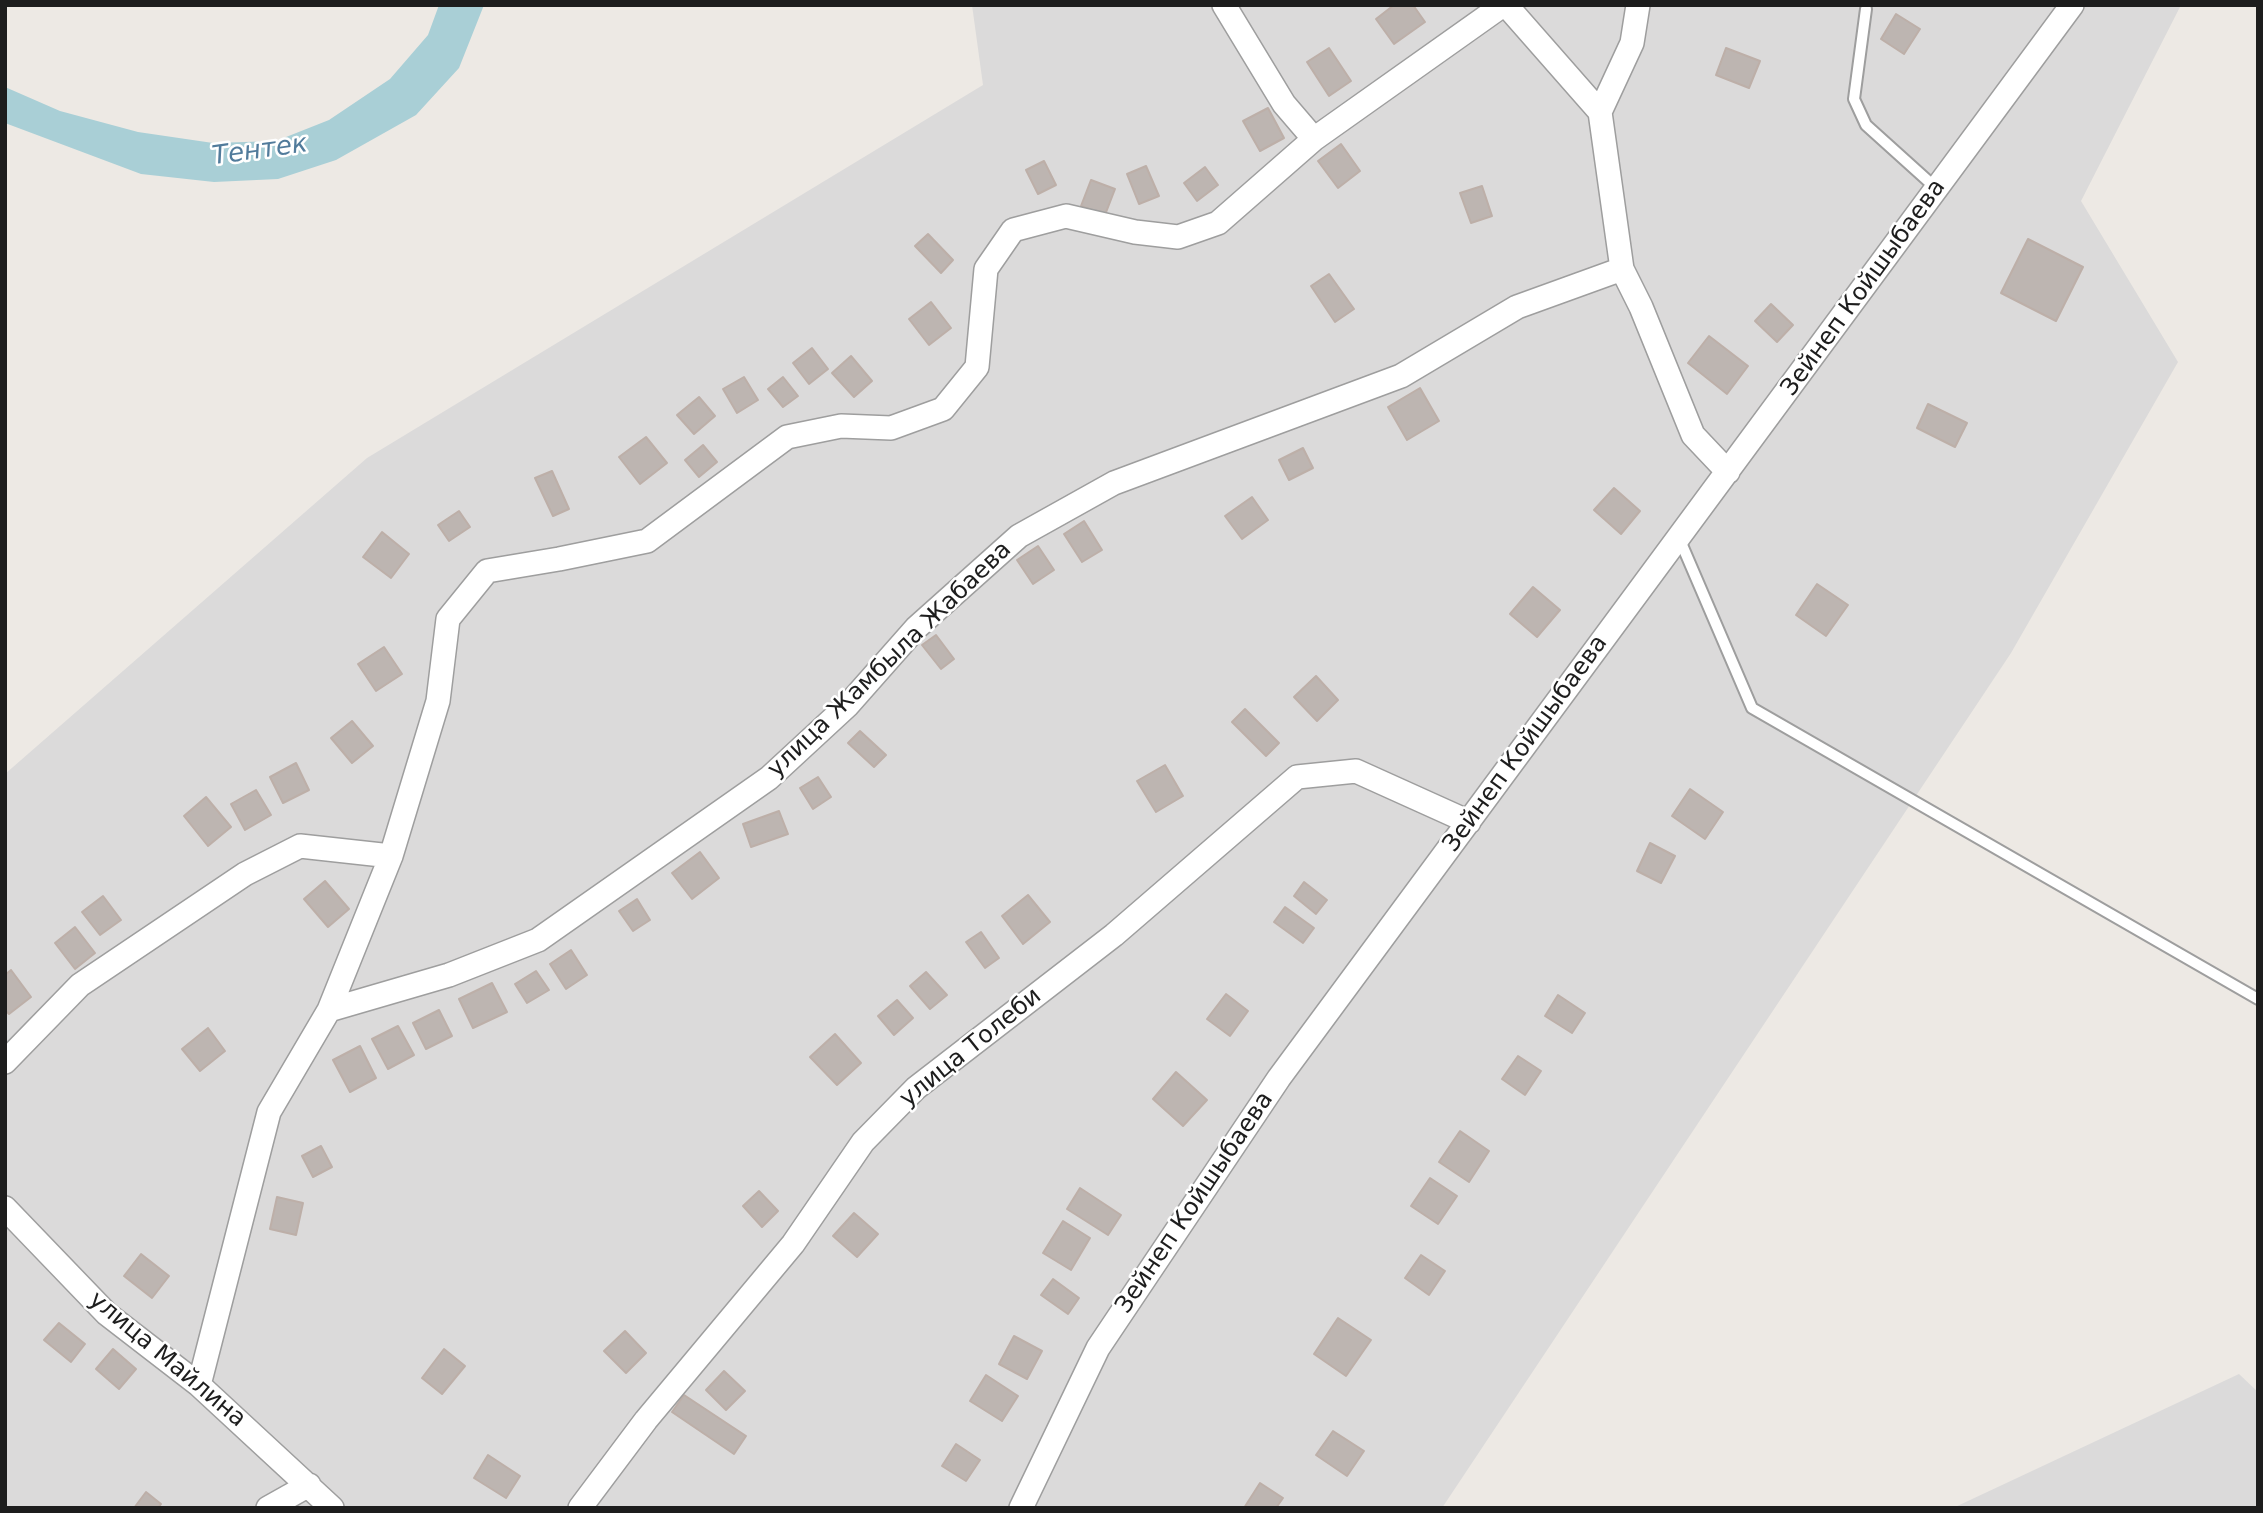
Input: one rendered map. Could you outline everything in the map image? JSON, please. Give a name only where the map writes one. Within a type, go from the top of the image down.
[{"type":"street","points":[[1224,5],[1284,104],[1314,139]]},
{"type":"street","points":[[199,1385],[269,1112],[329,1010],[391,856],[438,701],[448,619],[487,571],[647,541],[787,437],[841,426],[891,428],[943,409],[977,367],[986,269],[1013,230],[1066,216],[1135,232],[1178,237],[1218,223],[1314,139],[1504,5],[1600,112]]},
{"type":"street","points":[[1638,5],[1632,43],[1600,112],[1622,269],[1641,306],[1693,435],[1728,472]]},
{"type":"street","name":"Зейнеп Койшыбаева","points":[[1021,1508],[1098,1348],[1279,1079],[2073,5]]},
{"type":"street","name":"улица Жамбыла Жабаева","points":[[329,1010],[449,975],[538,940],[769,778],[848,705],[916,628],[1019,536],[1114,483],[1401,376],[1517,307],[1622,269]]},
{"type":"street","name":"улица Толеби","points":[[580,1508],[646,1420],[793,1244],[863,1142],[916,1088],[1114,935],[1297,777],[1356,771],[1469,822]]},
{"type":"street","points":[[5,1062],[80,985],[245,874],[300,846],[391,856]]},
{"type":"street","name":"улица Майлина","points":[[5,1208],[107,1314],[199,1385],[332,1508]]},
{"type":"street","points":[[268,1508],[309,1485]]},
{"type":"lane","points":[[1866,9],[1854,99],[1866,125],[1937,189]]},
{"type":"lane","points":[[1679,538],[1752,708],[2258,999]]},
{"type":"shaded area","points":[[972,5],[2181,5],[2081,201],[2178,362],[2011,653],[1442,1508],[5,1508],[5,774],[367,458],[983,85]]},
{"type":"shaded area","points":[[2239,1374],[2258,1392],[2258,1508],[1953,1508]]},
{"type":"water","name":"Тентек","points":[[439,5],[484,5],[459,68],[416,115],[336,160],[278,179],[214,182],[141,174],[5,123],[5,87],[60,111],[138,132],[213,143],[276,141],[329,120],[390,79],[428,35]]},
{"type":"building","points":[[1394,5],[1413,5],[1425,22],[1394,44],[1376,19]]},
{"type":"building","points":[[1896,14],[1920,29],[1904,54],[1881,39]]},
{"type":"building","points":[[1329,48],[1351,81],[1329,96],[1307,62]]},
{"type":"building","points":[[1726,48],[1760,61],[1749,88],[1716,75]]},
{"type":"building","points":[[1268,108],[1284,138],[1260,151],[1243,121]]},
{"type":"building","points":[[1341,144],[1360,171],[1338,188],[1318,161]]},
{"type":"building","points":[[1044,161],[1056,185],[1038,194],[1026,170]]},
{"type":"building","points":[[1146,166],[1159,196],[1139,204],[1127,174]]},
{"type":"building","points":[[1205,167],[1218,185],[1197,201],[1184,183]]},
{"type":"building","points":[[1091,180],[1115,189],[1105,215],[1081,206]]},
{"type":"building","points":[[1482,186],[1492,216],[1471,223],[1460,193]]},
{"type":"building","points":[[928,234],[953,260],[941,273],[915,246]]},
{"type":"building","points":[[2028,239],[2083,267],[2056,321],[2001,293]]},
{"type":"building","points":[[1329,274],[1354,309],[1335,322],[1311,286]]},
{"type":"building","points":[[931,302],[951,328],[929,345],[909,319]]},
{"type":"building","points":[[1771,304],[1793,325],[1777,342],[1755,321]]},
{"type":"building","points":[[1709,336],[1748,366],[1727,394],[1688,363]]},
{"type":"building","points":[[812,348],[828,369],[809,384],[793,363]]},
{"type":"building","points":[[851,356],[872,381],[854,397],[832,373]]},
{"type":"building","points":[[744,377],[758,400],[737,413],[723,389]]},
{"type":"building","points":[[783,377],[798,396],[783,407],[768,389]]},
{"type":"building","points":[[1420,388],[1439,421],[1407,440],[1388,407]]},
{"type":"building","points":[[699,397],[715,416],[694,434],[677,415]]},
{"type":"building","points":[[1928,404],[1967,423],[1955,447],[1917,428]]},
{"type":"building","points":[[646,437],[667,463],[640,484],[619,457]]},
{"type":"building","points":[[703,445],[717,462],[699,477],[685,460]]},
{"type":"building","points":[[1303,448],[1313,468],[1289,480],[1279,460]]},
{"type":"building","points":[[552,471],[569,509],[553,516],[535,478]]},
{"type":"building","points":[[1614,488],[1640,511],[1621,534],[1594,510]]},
{"type":"building","points":[[1252,497],[1268,520],[1242,539],[1225,516]]},
{"type":"building","points":[[459,511],[470,527],[449,541],[438,525]]},
{"type":"building","points":[[1084,521],[1102,550],[1082,562],[1064,534]]},
{"type":"building","points":[[382,532],[409,554],[391,578],[363,557]]},
{"type":"building","points":[[1038,546],[1054,570],[1033,584],[1017,560]]},
{"type":"building","points":[[1817,584],[1848,605],[1826,636],[1796,615]]},
{"type":"building","points":[[1533,587],[1560,610],[1537,637],[1510,614]]},
{"type":"building","points":[[936,635],[954,659],[941,669],[922,645]]},
{"type":"building","points":[[384,647],[402,674],[376,691],[358,664]]},
{"type":"building","points":[[1316,676],[1338,700],[1317,721],[1294,697]]},
{"type":"building","points":[[1245,709],[1279,743],[1266,756],[1232,722]]},
{"type":"building","points":[[352,721],[373,746],[352,763],[331,738]]},
{"type":"building","points":[[860,731],[886,755],[874,767],[848,743]]},
{"type":"building","points":[[296,763],[309,790],[283,803],[270,777]]},
{"type":"building","points":[[1165,765],[1183,796],[1156,812],[1137,781]]},
{"type":"building","points":[[818,777],[831,797],[813,809],[800,788]]},
{"type":"building","points":[[1690,789],[1723,812],[1705,839],[1672,816]]},
{"type":"building","points":[[256,790],[271,815],[245,830],[231,804]]},
{"type":"building","points":[[206,797],[231,827],[208,846],[184,816]]},
{"type":"building","points":[[779,811],[788,834],[751,847],[743,824]]},
{"type":"building","points":[[1650,843],[1675,856],[1661,883],[1637,871]]},
{"type":"building","points":[[700,852],[719,878],[692,899],[672,873]]},
{"type":"building","points":[[325,881],[349,909],[328,927],[304,899]]},
{"type":"building","points":[[1304,882],[1327,900],[1316,914],[1294,896]]},
{"type":"building","points":[[1028,895],[1050,922],[1023,944],[1002,916]]},
{"type":"building","points":[[103,896],[121,920],[100,935],[82,912]]},
{"type":"building","points":[[637,899],[650,920],[633,931],[619,911]]},
{"type":"building","points":[[1285,907],[1314,928],[1303,943],[1274,922]]},
{"type":"building","points":[[75,927],[95,953],[75,969],[55,943]]},
{"type":"building","points":[[981,932],[999,958],[985,968],[966,942]]},
{"type":"building","points":[[571,950],[587,975],[566,989],[550,964]]},
{"type":"building","points":[[11,970],[31,997],[9,1014],[5,1010],[5,975]]},
{"type":"building","points":[[536,971],[549,990],[527,1003],[515,984]]},
{"type":"building","points":[[926,972],[947,995],[930,1009],[910,986]]},
{"type":"building","points":[[492,983],[507,1012],[473,1028],[459,999]]},
{"type":"building","points":[[1226,994],[1248,1011],[1230,1036],[1207,1019]]},
{"type":"building","points":[[1558,995],[1585,1013],[1572,1033],[1545,1016]]},
{"type":"building","points":[[897,1000],[913,1018],[894,1035],[878,1016]]},
{"type":"building","points":[[439,1010],[452,1036],[426,1049],[413,1023]]},
{"type":"building","points":[[398,1026],[414,1055],[388,1069],[372,1039]]},
{"type":"building","points":[[208,1028],[225,1051],[200,1071],[182,1049]]},
{"type":"building","points":[[835,1034],[861,1063],[837,1085],[810,1057]]},
{"type":"building","points":[[360,1046],[376,1078],[350,1092],[333,1060]]},
{"type":"building","points":[[1518,1056],[1541,1071],[1525,1095],[1502,1079]]},
{"type":"building","points":[[1176,1072],[1207,1100],[1183,1126],[1153,1099]]},
{"type":"building","points":[[1460,1131],[1489,1151],[1469,1182],[1439,1162]]},
{"type":"building","points":[[321,1146],[332,1167],[313,1177],[302,1156]]},
{"type":"building","points":[[1430,1178],[1457,1196],[1438,1224],[1411,1206]]},
{"type":"building","points":[[1080,1188],[1121,1215],[1108,1235],[1067,1209]]},
{"type":"building","points":[[759,1191],[778,1211],[762,1227],[743,1206]]},
{"type":"building","points":[[277,1197],[303,1203],[296,1235],[270,1229]]},
{"type":"building","points":[[854,1213],[878,1234],[857,1257],[833,1236]]},
{"type":"building","points":[[1063,1221],[1090,1238],[1071,1270],[1043,1253]]},
{"type":"building","points":[[141,1254],[169,1276],[152,1298],[124,1276]]},
{"type":"building","points":[[1421,1255],[1445,1271],[1429,1295],[1405,1278]]},
{"type":"building","points":[[1053,1279],[1079,1298],[1068,1314],[1041,1295]]},
{"type":"building","points":[[1338,1318],[1371,1340],[1346,1376],[1314,1354]]},
{"type":"building","points":[[59,1323],[85,1344],[71,1362],[44,1340]]},
{"type":"building","points":[[625,1331],[646,1353],[626,1373],[604,1351]]},
{"type":"building","points":[[1014,1336],[1042,1351],[1027,1379],[999,1364]]},
{"type":"building","points":[[113,1349],[136,1369],[119,1389],[96,1369]]},
{"type":"building","points":[[444,1349],[465,1366],[442,1394],[422,1378]]},
{"type":"building","points":[[724,1371],[745,1391],[726,1410],[706,1390]]},
{"type":"building","points":[[986,1375],[1018,1396],[1002,1421],[970,1401]]},
{"type":"building","points":[[684,1395],[746,1436],[734,1454],[672,1412]]},
{"type":"building","points":[[1333,1431],[1364,1451],[1347,1476],[1316,1455]]},
{"type":"building","points":[[956,1444],[980,1460],[966,1481],[942,1466]]},
{"type":"building","points":[[488,1455],[520,1476],[506,1498],[474,1478]]},
{"type":"building","points":[[1260,1483],[1283,1498],[1276,1508],[1244,1508]]},
{"type":"building","points":[[146,1492],[161,1504],[158,1508],[134,1508]]}]
